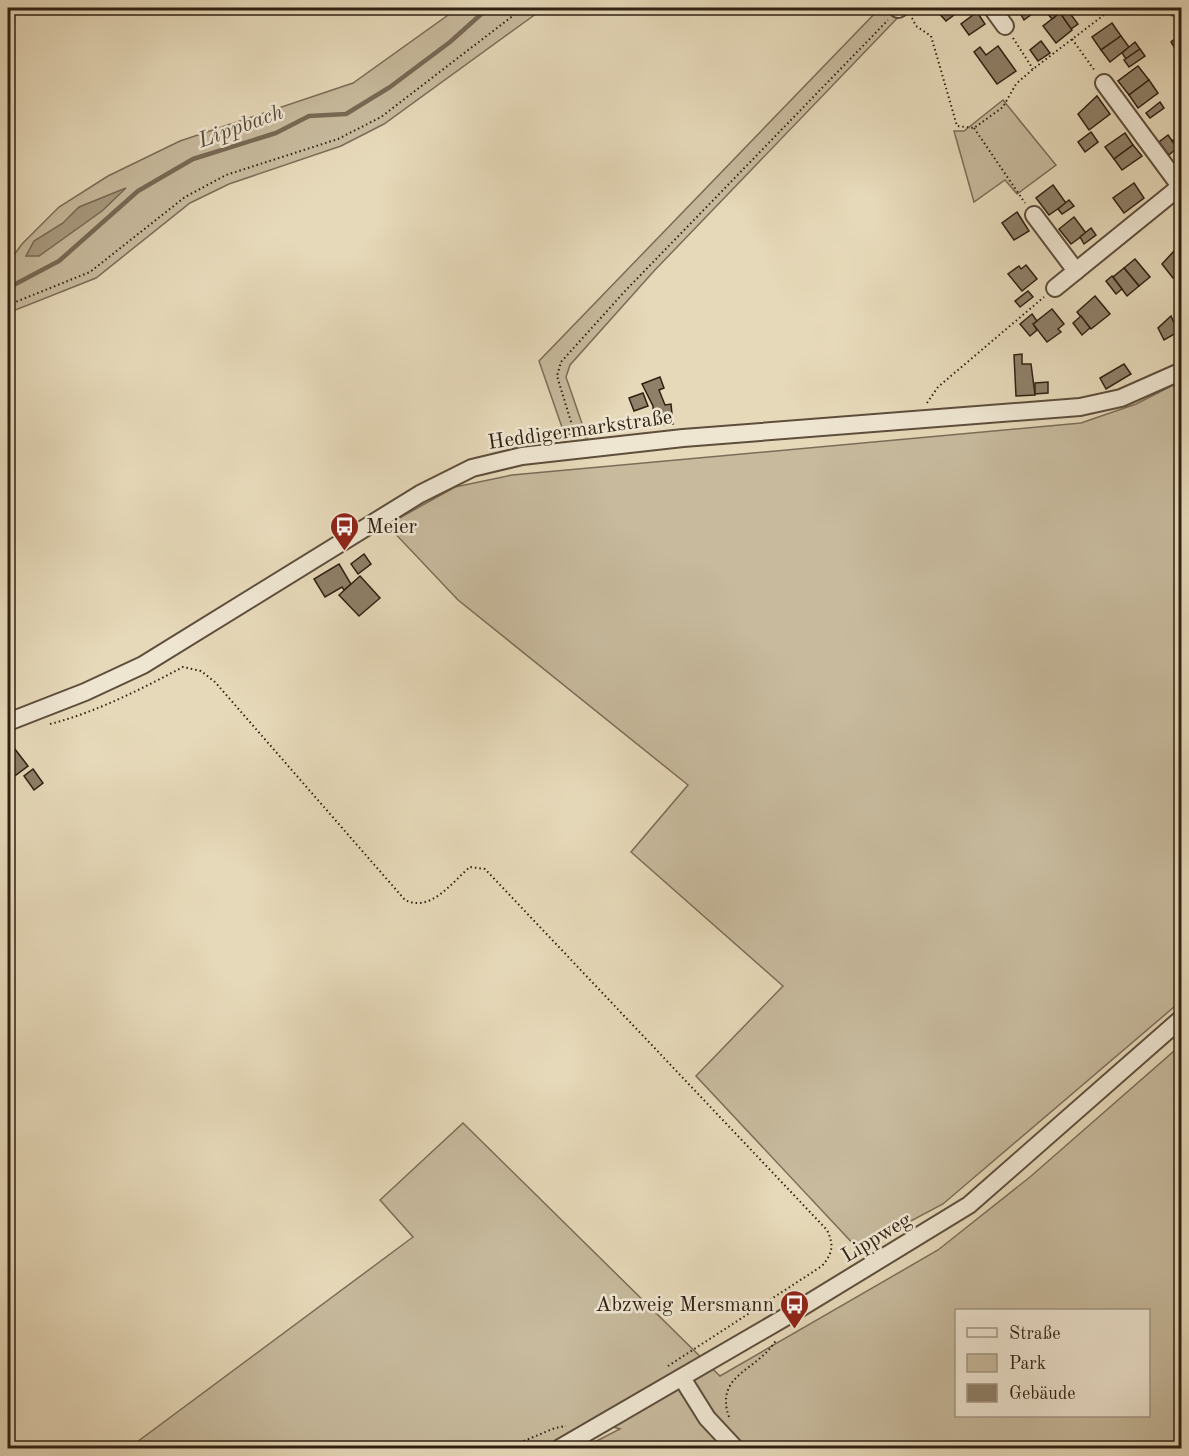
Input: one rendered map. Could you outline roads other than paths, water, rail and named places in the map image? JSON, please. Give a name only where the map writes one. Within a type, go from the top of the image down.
[{"type":"street","points":[[992,8],[1005,26]]},
{"type":"street","points":[[1055,288],[1181,185],[1104,83]]},
{"type":"street","points":[[1034,215],[1076,271]]},
{"type":"street","name":"Heddigermarkstraße","points":[[8,722],[85,692],[143,665],[420,494],[472,468],[522,456],[579,449],[1080,407],[1121,398],[1182,371]]},
{"type":"street","name":"Lippweg","points":[[560,1449],[969,1205],[1182,1018]]},
{"type":"street","points":[[682,1378],[707,1418],[735,1449]]},
{"type":"waterway","name":"Lippbach","points":[[8,288],[59,261],[138,191],[193,159],[276,133],[309,116],[346,114],[390,87],[450,42],[488,8]]},
{"type":"place","name":"Meier","points":[[345,552]]},
{"type":"place","name":"Abzweig Mersmann","points":[[795,1330]]}]
